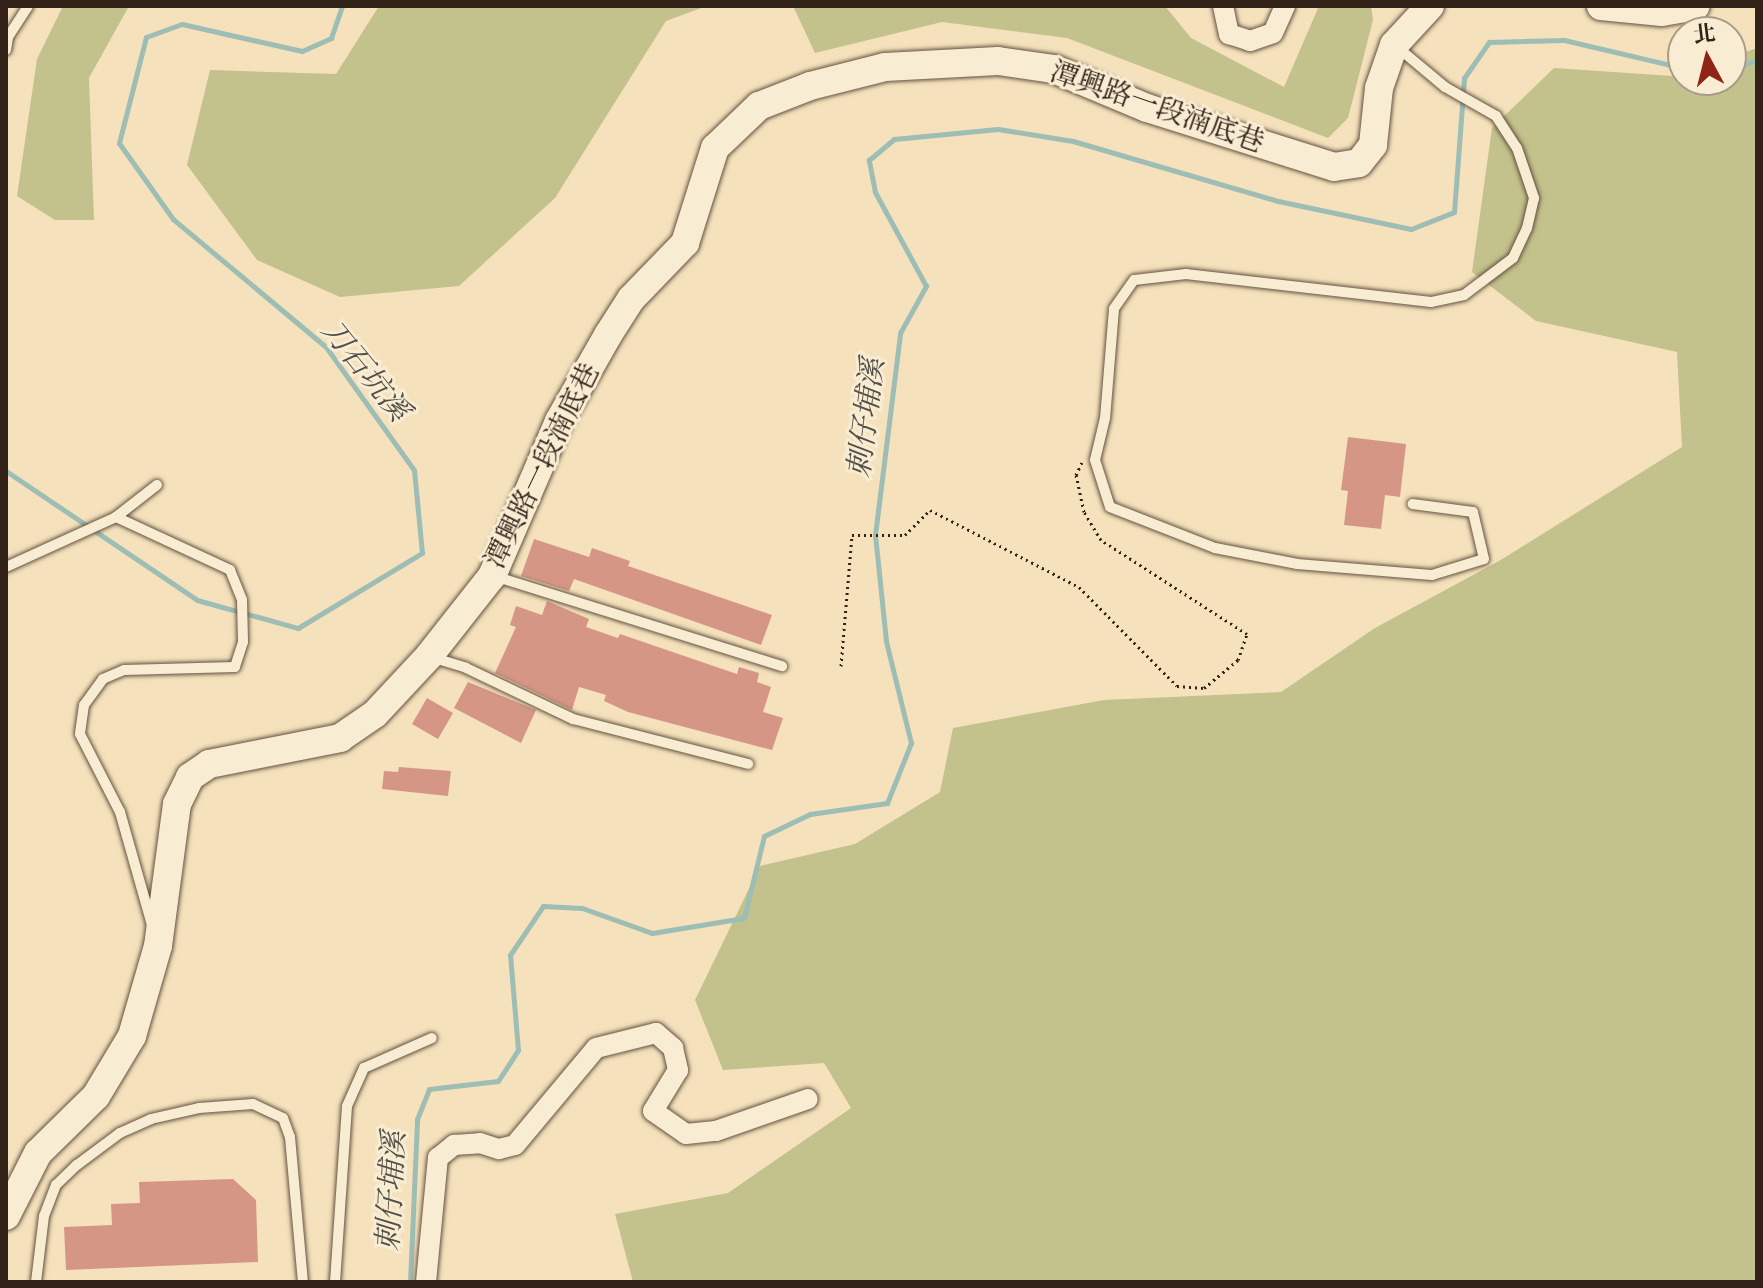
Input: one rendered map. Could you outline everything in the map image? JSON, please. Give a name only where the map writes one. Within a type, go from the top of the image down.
[{"type":"street","points":[[1223,6],[1229,34],[1250,41],[1273,33],[1285,6]]},
{"type":"street","points":[[1601,6],[1662,12],[1695,6]]},
{"type":"street","name":"潭興路一段湳底巷","points":[[6,1216],[38,1153],[96,1096],[132,1036],[158,946],[177,804],[190,777],[209,764],[340,738],[375,714],[429,656],[492,576],[580,384],[631,299],[685,243],[715,148],[759,106],[885,67],[998,61],[1054,69],[1147,108],[1334,167],[1359,163],[1373,145],[1379,88],[1410,21]]},
{"type":"street","points":[[426,1282],[438,1158],[454,1145],[499,1149],[515,1145],[596,1048],[656,1033],[673,1048],[678,1070],[653,1111],[686,1134],[716,1131],[808,1099]]},
{"type":"lane","points":[[6,50],[8,37],[28,6]]},
{"type":"lane","points":[[1410,21],[1445,87],[1496,116],[1528,171],[1534,198],[1513,258],[1464,295],[1431,302],[1186,274],[1134,280],[1114,309],[1105,418],[1095,460],[1110,507],[1215,548],[1297,564],[1432,575],[1484,559],[1473,512],[1413,504]]},
{"type":"lane","points":[[6,567],[116,517],[157,485]]},
{"type":"lane","points":[[116,517],[230,570],[242,600],[243,642],[235,667],[124,670],[103,679],[84,705],[80,734],[120,812],[158,946]]},
{"type":"lane","points":[[492,576],[782,666]]},
{"type":"lane","points":[[429,656],[466,668],[573,719],[748,764]]},
{"type":"lane","points":[[335,1282],[347,1106],[364,1068],[432,1038]]},
{"type":"lane","points":[[36,1282],[44,1216],[56,1185],[77,1165],[120,1133],[151,1119],[199,1108],[253,1104],[283,1118],[290,1137],[303,1282]]},
{"type":"path","points":[[841,666],[852,535],[905,535],[930,510],[1008,547],[1079,587],[1177,686],[1204,688],[1238,660],[1247,634],[1101,540],[1084,512],[1076,475],[1083,459],[1095,460]]},
{"type":"shaded area","points":[[63,6],[129,6],[89,78],[94,220],[55,220],[17,196],[37,59]]},
{"type":"shaded area","points":[[379,6],[707,6],[666,21],[555,198],[459,286],[340,297],[257,260],[187,165],[210,70],[336,74]]},
{"type":"shaded area","points":[[793,6],[1165,6],[1191,38],[1284,87],[1319,6],[1371,6],[1373,20],[1348,118],[1328,138],[1067,38],[942,22],[815,53]]},
{"type":"shaded area","points":[[1757,48],[1757,1282],[633,1282],[615,1214],[728,1193],[851,1108],[824,1063],[723,1070],[695,1000],[760,866],[855,844],[940,792],[953,728],[1104,700],[1281,692],[1375,628],[1499,561],[1682,447],[1677,352],[1536,321],[1472,272],[1492,128],[1554,68],[1667,76],[1667,96],[1747,96],[1747,51]]},
{"type":"building","points":[[1348,437],[1406,444],[1400,497],[1385,495],[1381,529],[1344,525],[1348,491],[1341,490]]},
{"type":"building","points":[[534,539],[589,557],[592,548],[630,561],[628,566],[772,615],[761,645],[574,579],[569,591],[521,576]]},
{"type":"building","points":[[547,601],[589,619],[586,627],[618,638],[620,634],[737,674],[739,667],[759,673],[757,682],[771,687],[763,712],[783,718],[772,750],[628,712],[604,701],[606,695],[579,687],[572,710],[495,673],[516,627],[510,625],[516,606],[542,615]]},
{"type":"building","points":[[468,682],[536,710],[521,743],[454,708]]},
{"type":"building","points":[[427,698],[453,713],[438,739],[412,724]]},
{"type":"building","points":[[399,767],[451,771],[448,796],[382,789],[384,771],[398,772]]},
{"type":"building","points":[[233,1179],[256,1200],[258,1262],[66,1270],[64,1227],[112,1225],[111,1204],[140,1203],[139,1182]]},
{"type":"waterway","name":"刀石坑溪","points":[[6,471],[197,600],[298,628],[422,553],[414,470],[326,347],[173,219],[119,143],[146,37],[182,24],[302,51],[331,38],[342,6]]},
{"type":"waterway","name":"刺仔埔溪","points":[[410,1282],[417,1119],[429,1089],[498,1081],[518,1050],[510,955],[543,906],[582,908],[652,933],[744,918],[764,836],[810,814],[887,803],[911,743],[886,641],[875,535],[900,333],[926,286],[875,192],[869,160],[894,139],[998,129],[1073,141],[1278,201],[1411,229],[1454,212],[1464,78],[1489,42],[1564,40],[1667,64]]},
{"type":"waterway","name":"刺仔埔溪","points":[[1747,63],[1757,60]]}]
